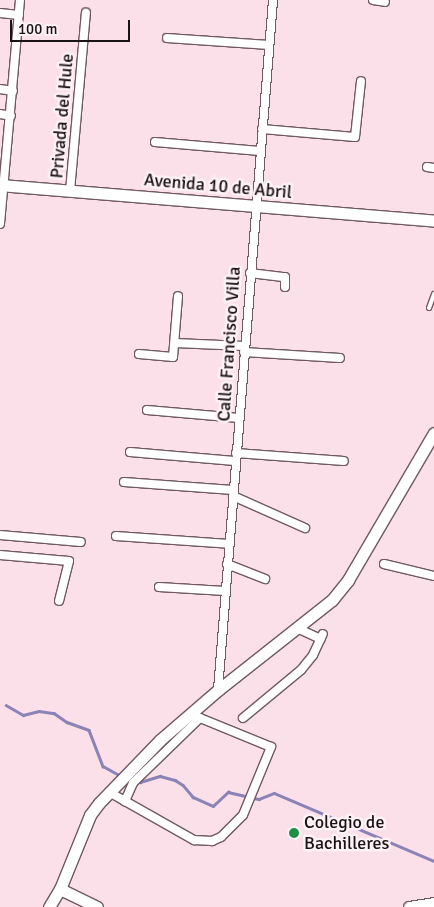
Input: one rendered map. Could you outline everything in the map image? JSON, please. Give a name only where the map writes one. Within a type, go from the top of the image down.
[{"type":"street","points":[[0,224],[20,0]]},
{"type":"street","name":"Calle Francisco Villa","points":[[218,690],[255,206],[273,0]]},
{"type":"street","points":[[373,0],[385,2]]},
{"type":"street","points":[[0,13],[19,15]]},
{"type":"street","name":"Privada del Hule","points":[[70,192],[86,13]]},
{"type":"street","points":[[166,38],[269,45]]},
{"type":"street","points":[[262,129],[355,136],[361,81]]},
{"type":"street","points":[[0,89],[12,91]]},
{"type":"street","points":[[0,114],[11,116]]},
{"type":"street","points":[[155,142],[260,151]]},
{"type":"street","name":"Avenida 10 de Abril","points":[[2,185],[434,221]]},
{"type":"street","points":[[250,273],[285,277],[285,287]]},
{"type":"street","points":[[139,354],[173,357],[178,296]]},
{"type":"street","points":[[175,343],[340,358]]},
{"type":"street","points":[[147,410],[239,418]]},
{"type":"street","points":[[49,907],[60,889],[90,816],[109,792],[160,740],[218,690],[332,600],[348,580],[434,433]]},
{"type":"street","points":[[130,452],[344,461]]},
{"type":"street","points":[[124,482],[233,493],[305,528]]},
{"type":"street","points":[[0,535],[81,542]]},
{"type":"street","points":[[116,536],[229,544]]},
{"type":"street","points":[[0,556],[69,561],[59,601]]},
{"type":"street","points":[[227,564],[265,579]]},
{"type":"street","points":[[384,564],[434,575]]},
{"type":"street","points":[[159,587],[225,591]]},
{"type":"street","points":[[243,718],[301,670],[313,655],[322,636],[297,628]]},
{"type":"street","points":[[109,792],[124,801],[194,840],[212,841],[221,837],[243,815],[271,747],[200,718],[134,783],[124,801]]},
{"type":"street","points":[[60,889],[97,907]]},
{"type":"street","points":[[409,907],[434,903]]},
{"type":"lane","points":[[429,308],[434,294]]},
{"type":"waterway","points":[[6,705],[23,715],[39,711],[54,713],[67,722],[89,730],[103,766],[119,775]]},
{"type":"waterway","points":[[127,778],[140,782],[160,776],[175,780],[183,785],[193,797],[213,806],[228,792],[259,799],[274,793],[434,861]]},
{"type":"place","name":"Colegio de Bachilleres","points":[[294,833]]}]
